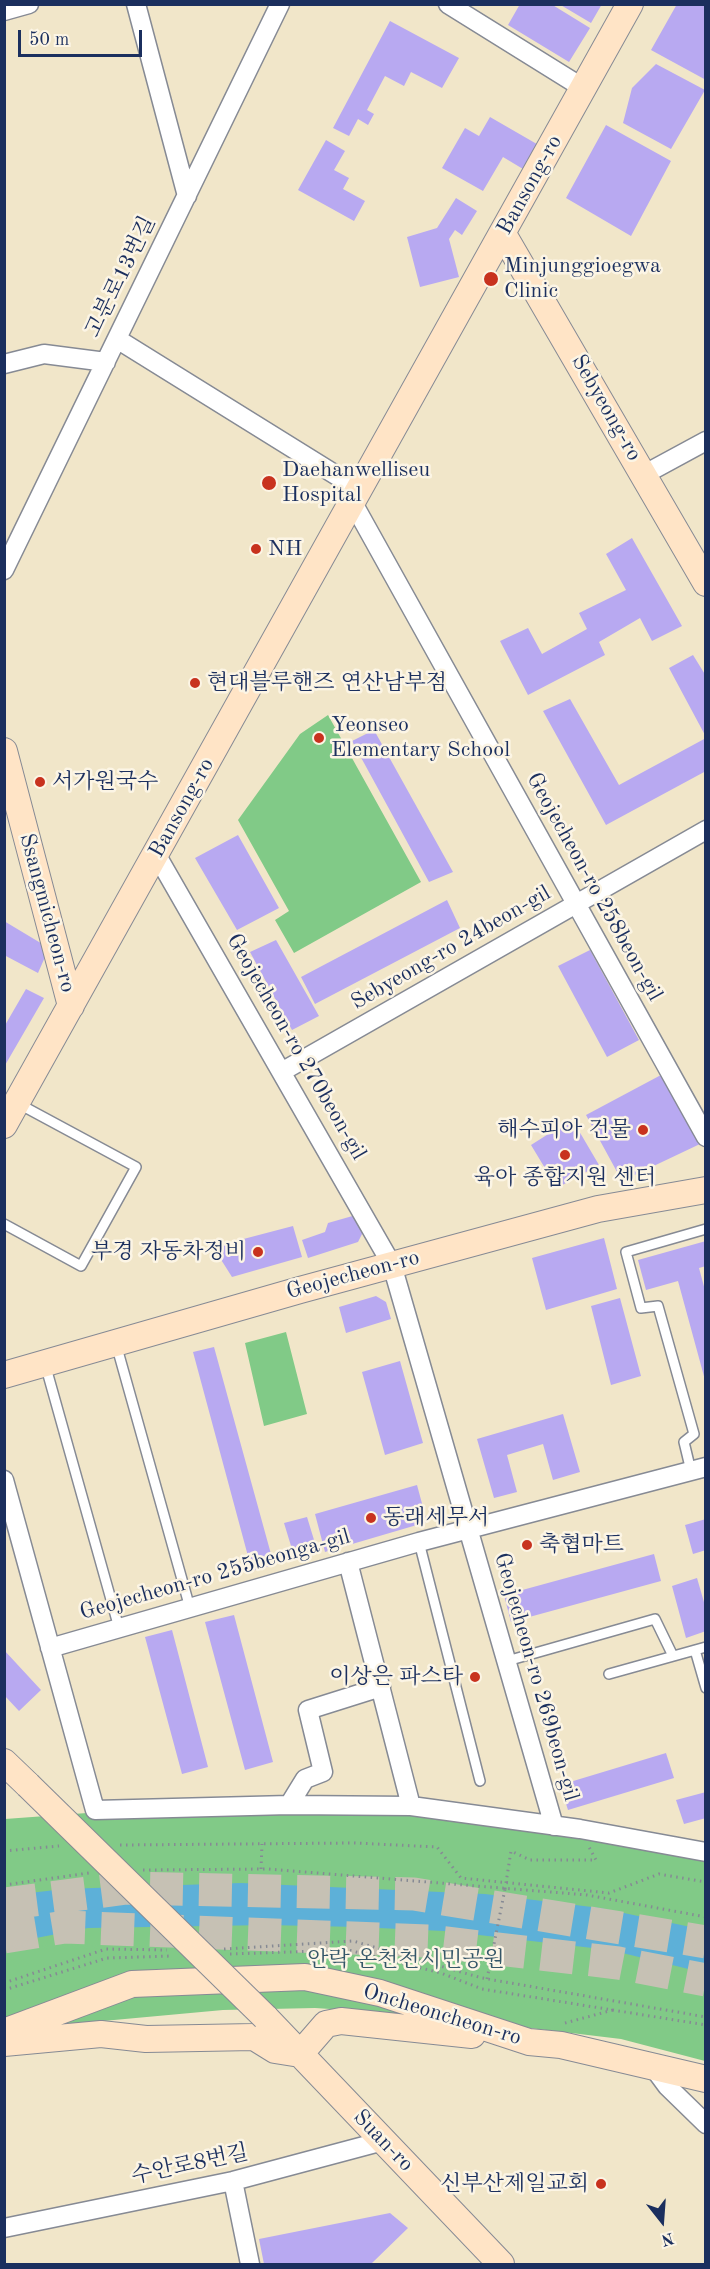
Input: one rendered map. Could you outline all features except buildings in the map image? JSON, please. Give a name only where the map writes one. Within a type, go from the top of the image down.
[{"type":"main road","name":"Bansong-ro","points":[[4,1125],[630,4]]},
{"type":"main road","name":"Sebyeong-ro","points":[[503,234],[645,474],[705,583]]},
{"type":"main road","name":"Ssangmicheon-ro","points":[[4,751],[71,1006]]},
{"type":"main road","name":"Geojecheon-ro","points":[[4,1375],[598,1209],[705,1190]]},
{"type":"main road","name":"Suan-ro","points":[[4,1762],[265,2017],[501,2265]]},
{"type":"main road","name":"Oncheoncheon-ro","points":[[4,2032],[132,1984],[305,1977],[380,1993],[529,2042],[561,2045],[705,2079]]},
{"type":"main road","points":[[4,2043],[101,2034],[146,2039],[254,2037],[275,2050],[300,2054],[326,2024],[340,2021],[529,2042]]},
{"type":"street","points":[[4,11],[29,4]]},
{"type":"street","points":[[136,4],[187,196]]},
{"type":"street","name":"고분로13번길","points":[[4,570],[280,4]]},
{"type":"street","points":[[448,4],[583,88]]},
{"type":"street","points":[[117,339],[356,496]]},
{"type":"street","points":[[4,364],[44,354],[106,362]]},
{"type":"street","points":[[645,474],[705,441]]},
{"type":"street","name":"Geojecheon-ro 258beon-gil","points":[[356,496],[576,904],[705,1137]]},
{"type":"street","name":"Sebyeong-ro 24beon-gil","points":[[283,1071],[705,830]]},
{"type":"street","name":"Geojecheon-ro 270beon-gil","points":[[156,854],[283,1071],[392,1265]]},
{"type":"street","name":"Geojecheon-ro 269beon-gil","points":[[392,1265],[554,1826]]},
{"type":"street","name":"Geojecheon-ro 255beonga-gil","points":[[50,1648],[419,1542],[698,1469]]},
{"type":"street","points":[[4,1480],[95,1810],[289,1805],[411,1806],[580,1829],[705,1852]]},
{"type":"street","points":[[348,1562],[411,1806]]},
{"type":"street","points":[[289,1805],[305,1779],[323,1772],[308,1710],[381,1687]]},
{"type":"street","points":[[653,2067],[667,2086],[705,2124]]},
{"type":"street","name":"수안로8번길","points":[[4,2228],[233,2181],[383,2141]]},
{"type":"street","points":[[233,2181],[250,2265]]},
{"type":"lane","points":[[4,1224],[81,1266],[136,1167],[17,1102]]},
{"type":"lane","points":[[698,1469],[684,1442],[694,1434],[657,1306],[641,1308],[626,1252],[705,1229]]},
{"type":"lane","points":[[116,1342],[190,1608]]},
{"type":"lane","points":[[45,1364],[118,1628]]},
{"type":"lane","points":[[419,1542],[480,1781]]},
{"type":"lane","points":[[507,1661],[656,1619],[673,1656]]},
{"type":"lane","points":[[609,1674],[705,1647]]},
{"type":"lane","points":[[695,1650],[705,1688]]},
{"type":"path","points":[[486,1989],[511,1851],[530,1860],[596,1860],[580,1829]]},
{"type":"path","points":[[111,1845],[355,1843],[437,1847],[461,1878],[609,1893],[659,1874],[705,1882]]},
{"type":"path","points":[[261,1869],[262,1844]]},
{"type":"path","points":[[4,1851],[64,1845]]},
{"type":"path","points":[[133,1870],[261,1869],[587,1895],[705,1917]]},
{"type":"path","points":[[4,1885],[98,1872]]},
{"type":"path","points":[[561,2045],[564,2023],[615,2009]]},
{"type":"green space","points":[[328,715],[421,882],[294,953],[275,920],[289,911],[238,820],[300,734]]},
{"type":"green space","points":[[286,1332],[307,1414],[264,1426],[245,1343]]},
{"type":"green space","name":"안락 온천천시민공원","points":[[413,1810],[705,1857],[705,2061],[621,2039],[422,2015],[315,2008],[223,2010],[5,2030],[5,1819],[87,1813]]},
{"type":"water","points":[[241,1883],[485,1894],[600,1908],[705,1930],[705,1973],[610,1950],[444,1931],[357,1927],[268,1925],[88,1928],[5,1944],[4,1896],[64,1889]]},
{"type":"tunnel","points":[[4,1904],[127,1888],[414,1894],[706,1942]]},
{"type":"tunnel","points":[[4,1937],[65,1927],[429,1941],[618,1963],[706,1980]]},
{"type":"place","name":"Minjunggioegwa Clinic","points":[[491,279]]},
{"type":"place","name":"Daehanwelliseu Hospital","points":[[269,483]]},
{"type":"place","name":"NH","points":[[256,549]]},
{"type":"place","name":"현대블루핸즈 연산남부점","points":[[195,683]]},
{"type":"place","name":"Yeonseo Elementary School","points":[[319,738]]},
{"type":"place","name":"서가원국수","points":[[40,782]]},
{"type":"place","name":"해수피아 건물","points":[[643,1130]]},
{"type":"place","name":"육아 종합지원 센터","points":[[565,1155]]},
{"type":"place","name":"부경 자동차정비","points":[[258,1252]]},
{"type":"place","name":"동래세무서","points":[[371,1518]]},
{"type":"place","name":"축협마트","points":[[527,1545]]},
{"type":"place","name":"이상은 파스타","points":[[475,1677]]},
{"type":"place","name":"신부산제일교회","points":[[601,2184]]}]
